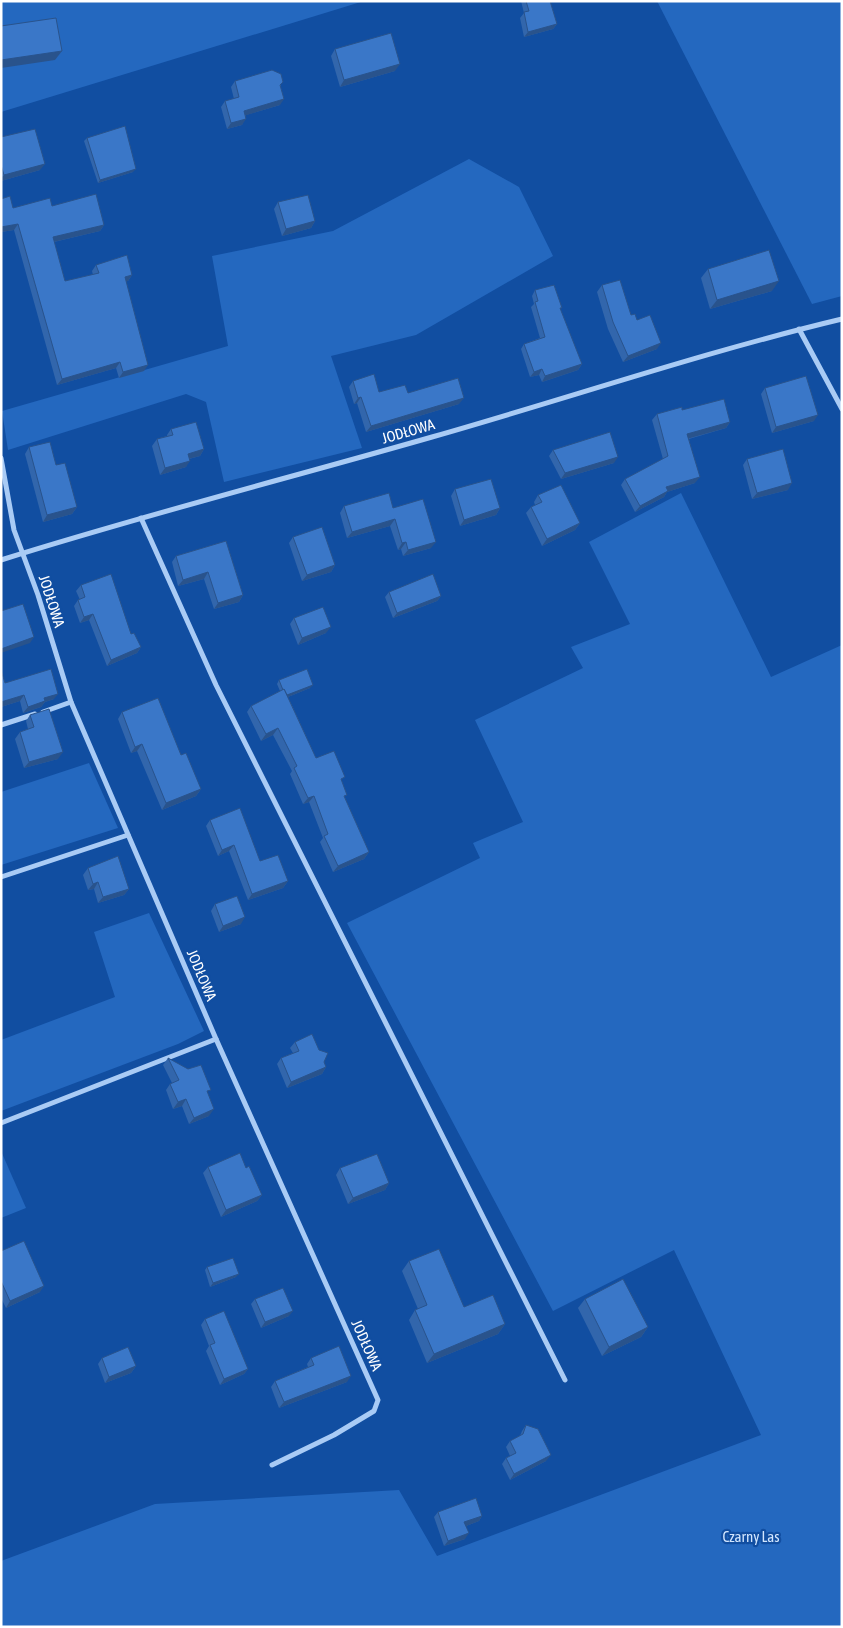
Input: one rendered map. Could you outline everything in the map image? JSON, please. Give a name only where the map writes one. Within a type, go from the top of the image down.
[{"type":"street","name":"JODŁOWA","points":[[1,560],[799,329],[842,319]]},
{"type":"street","points":[[799,329],[842,410]]},
{"type":"street","name":"JODŁOWA","points":[[1,458],[14,530],[71,702],[216,1039],[378,1400],[374,1411],[342,1430],[272,1465]]},
{"type":"street","points":[[141,518],[216,685],[565,1380]]},
{"type":"street","points":[[1,725],[71,702]]},
{"type":"street","points":[[1,877],[128,835]]},
{"type":"street","points":[[1,1123],[216,1039]]},
{"type":"green space","points":[[1,1],[364,1],[1,112]]},
{"type":"green space","points":[[657,1],[842,1],[842,296],[812,304]]},
{"type":"green space","points":[[469,159],[519,187],[553,256],[416,335],[331,356],[362,448],[224,482],[206,402],[186,394],[8,450],[2,411],[228,346],[212,256],[333,231]]},
{"type":"green space","name":"Czarny Las","points":[[681,493],[771,677],[842,645],[842,1627],[1,1627],[1,1561],[155,1504],[399,1490],[437,1556],[761,1435],[674,1250],[553,1311],[347,923],[480,858],[473,843],[523,822],[475,720],[583,668],[571,647],[630,624],[589,542]]},
{"type":"green space","points":[[89,763],[118,828],[1,865],[1,792]]},
{"type":"green space","points":[[149,913],[204,1031],[178,1044],[1,1111],[1,1040],[115,997],[94,932]]},
{"type":"green space","points":[[1,1151],[26,1208],[1,1218]]},
{"type":"building","points":[[526,1],[550,1],[557,24],[528,32],[524,12],[529,11]]},
{"type":"building","points":[[56,18],[62,51],[1,60],[1,26]]},
{"type":"building","points":[[391,33],[400,64],[344,80],[335,49]]},
{"type":"building","points":[[272,70],[281,74],[283,82],[280,85],[284,99],[244,111],[246,119],[231,123],[225,101],[239,97],[235,81]]},
{"type":"building","points":[[125,126],[136,169],[100,180],[87,138]]},
{"type":"building","points":[[35,129],[45,164],[4,175],[1,165],[1,137]]},
{"type":"building","points":[[96,194],[104,225],[53,237],[65,281],[99,273],[96,265],[127,255],[132,275],[125,277],[148,365],[123,372],[120,362],[62,379],[18,224],[1,227],[1,199],[10,196],[13,208],[50,198],[52,206]]},
{"type":"building","points":[[308,195],[315,221],[286,229],[278,202]]},
{"type":"building","points":[[769,250],[779,281],[717,300],[708,269]]},
{"type":"building","points":[[620,280],[631,315],[635,314],[637,320],[650,315],[661,343],[628,356],[613,322],[602,285]]},
{"type":"building","points":[[554,285],[562,308],[560,308],[582,364],[545,376],[542,369],[534,372],[524,344],[545,337],[535,302],[538,301],[535,290]]},
{"type":"building","points":[[374,374],[379,392],[405,385],[408,393],[458,378],[464,398],[371,426],[361,397],[358,398],[353,381]]},
{"type":"building","points":[[806,376],[818,415],[776,427],[765,388]]},
{"type":"building","points":[[724,399],[730,422],[687,434],[700,477],[666,487],[668,491],[640,506],[625,479],[668,456],[657,414],[682,407],[682,410]]},
{"type":"building","points":[[196,422],[204,449],[188,454],[190,461],[165,468],[157,439],[173,435],[171,429]]},
{"type":"building","points":[[610,432],[618,457],[565,473],[553,450]]},
{"type":"building","points":[[50,442],[56,465],[65,463],[77,507],[47,515],[29,447]]},
{"type":"building","points":[[783,449],[792,483],[757,493],[747,459]]},
{"type":"building","points":[[491,479],[500,508],[464,520],[455,489]]},
{"type":"building","points":[[561,485],[580,523],[547,539],[531,507],[542,502],[538,495]]},
{"type":"building","points":[[389,493],[393,508],[423,499],[436,542],[408,550],[406,542],[402,543],[395,519],[352,532],[344,506]]},
{"type":"building","points":[[322,527],[335,565],[307,575],[293,537]]},
{"type":"building","points":[[226,541],[243,595],[218,603],[208,572],[183,580],[176,556]]},
{"type":"building","points":[[111,574],[131,634],[134,633],[141,647],[111,660],[93,614],[84,617],[78,600],[85,597],[81,585]]},
{"type":"building","points":[[433,574],[441,596],[397,613],[389,592]]},
{"type":"building","points":[[23,604],[34,637],[1,649],[1,611]]},
{"type":"building","points":[[323,607],[331,627],[302,638],[294,618]]},
{"type":"building","points":[[51,669],[58,694],[44,698],[45,701],[28,707],[24,695],[1,702],[1,670],[5,683]]},
{"type":"building","points":[[307,669],[313,685],[287,695],[279,680]]},
{"type":"building","points":[[284,689],[316,758],[334,751],[345,777],[341,779],[347,795],[344,796],[369,852],[338,866],[324,836],[328,834],[314,796],[308,798],[294,768],[297,766],[278,728],[266,734],[251,706]]},
{"type":"building","points":[[158,698],[181,755],[186,753],[201,789],[166,803],[142,744],[135,747],[122,712]]},
{"type":"building","points":[[49,709],[63,752],[29,762],[20,732],[34,727],[30,715]]},
{"type":"building","points":[[240,808],[260,861],[278,855],[288,881],[252,894],[234,845],[222,850],[210,820]]},
{"type":"building","points":[[118,856],[129,889],[103,897],[98,882],[93,884],[88,868]]},
{"type":"building","points":[[237,896],[245,917],[223,926],[215,904]]},
{"type":"building","points":[[312,1034],[319,1050],[328,1053],[324,1062],[326,1067],[291,1082],[281,1058],[299,1051],[295,1042]]},
{"type":"building","points":[[168,1058],[188,1069],[201,1065],[211,1090],[207,1091],[214,1109],[194,1118],[186,1099],[178,1102],[170,1084],[179,1080]]},
{"type":"building","points":[[240,1153],[246,1168],[249,1166],[262,1195],[226,1210],[208,1167]]},
{"type":"building","points":[[377,1154],[389,1183],[353,1198],[340,1168]]},
{"type":"building","points":[[24,1241],[44,1286],[10,1301],[1,1281],[1,1251]]},
{"type":"building","points":[[439,1249],[464,1307],[493,1295],[505,1324],[434,1354],[415,1310],[427,1305],[409,1261]]},
{"type":"building","points":[[233,1258],[239,1274],[213,1283],[207,1267]]},
{"type":"building","points":[[623,1279],[648,1327],[609,1347],[585,1299]]},
{"type":"building","points":[[283,1288],[293,1311],[265,1322],[255,1299]]},
{"type":"building","points":[[224,1311],[248,1369],[224,1379],[210,1345],[215,1343],[205,1319]]},
{"type":"building","points":[[339,1346],[351,1376],[284,1402],[275,1381],[314,1365],[311,1358]]},
{"type":"building","points":[[128,1347],[136,1366],[109,1377],[102,1358]]},
{"type":"building","points":[[526,1425],[538,1429],[551,1455],[514,1474],[506,1458],[516,1453],[510,1441],[523,1434]]},
{"type":"building","points":[[476,1498],[482,1516],[464,1522],[469,1533],[448,1541],[438,1512]]}]
